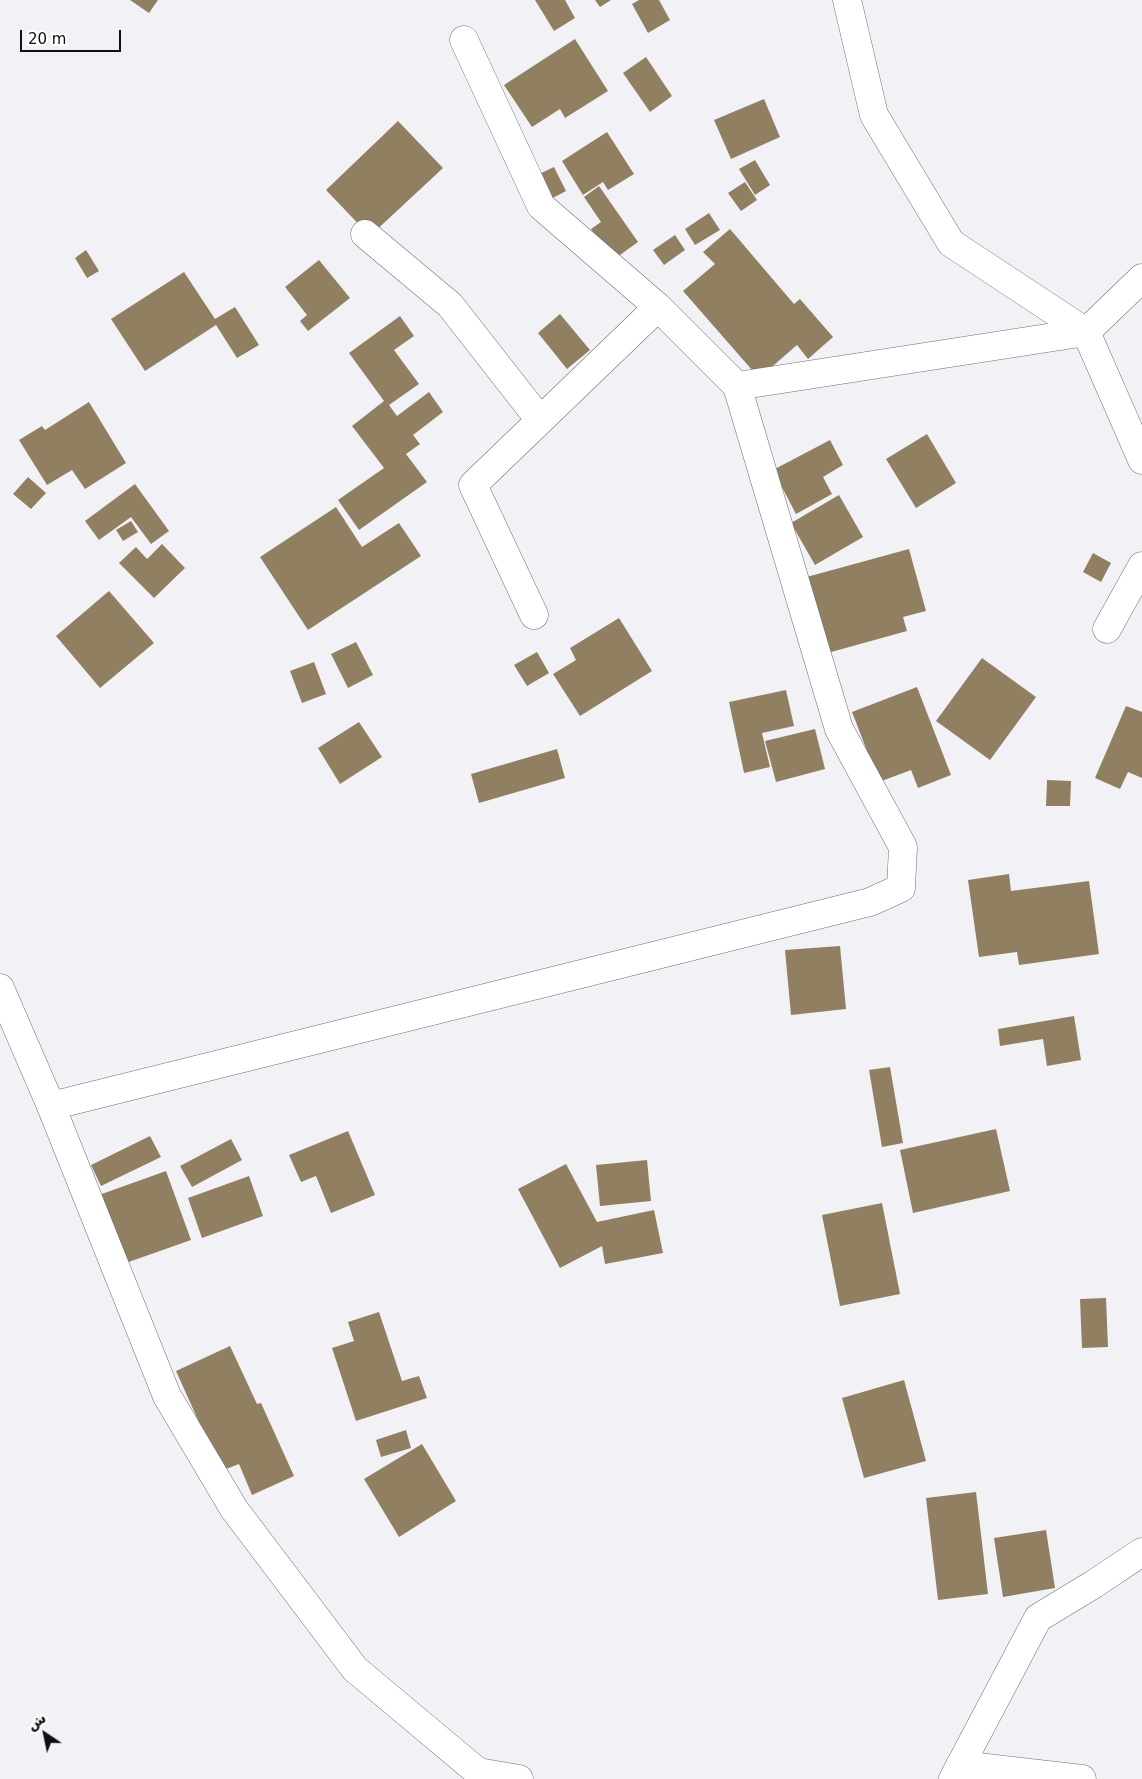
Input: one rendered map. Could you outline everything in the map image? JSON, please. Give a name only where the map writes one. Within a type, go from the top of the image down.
[{"type":"street","points":[[847,0],[874,115],[951,243],[1086,332],[1142,460]]},
{"type":"street","points":[[51,1106],[870,902],[901,888],[903,846],[839,729],[737,386],[658,307],[541,206],[464,40]]},
{"type":"street","points":[[365,234],[450,305],[540,420]]},
{"type":"street","points":[[737,386],[1086,332],[1142,278]]},
{"type":"street","points":[[534,615],[472,485],[658,307]]},
{"type":"street","points":[[1107,629],[1142,566]]},
{"type":"street","points":[[0,988],[51,1106],[167,1396],[234,1509],[355,1669],[478,1772],[519,1779]]},
{"type":"street","points":[[1082,1779],[957,1772],[1038,1618],[1142,1552]]},
{"type":"building","points":[[130,0],[158,0],[149,13]]},
{"type":"building","points":[[535,0],[565,0],[575,18],[554,31]]},
{"type":"building","points":[[595,0],[611,0],[600,7]]},
{"type":"building","points":[[639,0],[659,0],[670,20],[648,33],[632,4]]},
{"type":"building","points":[[575,39],[608,91],[565,118],[560,109],[532,127],[504,85]]},
{"type":"building","points":[[646,57],[672,96],[650,112],[623,73]]},
{"type":"building","points":[[764,99],[780,137],[731,159],[714,120]]},
{"type":"building","points":[[398,121],[443,168],[370,236],[326,190]]},
{"type":"building","points":[[607,132],[634,174],[608,190],[603,182],[583,195],[562,161]]},
{"type":"building","points":[[755,160],[770,185],[755,195],[739,169]]},
{"type":"building","points":[[554,167],[566,191],[547,201],[535,176]]},
{"type":"building","points":[[745,182],[757,200],[741,211],[728,193]]},
{"type":"building","points":[[599,186],[638,242],[613,260],[591,229],[601,222],[584,197]]},
{"type":"building","points":[[709,213],[720,230],[695,245],[685,229]]},
{"type":"building","points":[[730,229],[794,304],[800,299],[833,337],[808,359],[797,345],[759,378],[683,291],[715,264],[703,252]]},
{"type":"building","points":[[675,235],[685,250],[664,265],[653,250]]},
{"type":"building","points":[[86,250],[99,271],[87,278],[75,258]]},
{"type":"building","points":[[319,260],[350,298],[308,331],[300,321],[307,315],[285,287]]},
{"type":"building","points":[[184,272],[215,319],[235,307],[259,345],[237,358],[216,325],[145,371],[111,319]]},
{"type":"building","points":[[560,314],[590,350],[567,369],[538,333]]},
{"type":"building","points":[[400,316],[414,336],[394,350],[419,384],[389,405],[397,416],[429,392],[443,412],[413,435],[420,444],[406,454],[427,482],[359,530],[338,500],[384,468],[352,426],[384,401],[349,353]]},
{"type":"building","points":[[89,402],[126,463],[85,489],[72,470],[47,485],[19,440],[42,426],[45,430]]},
{"type":"building","points":[[927,434],[956,483],[916,508],[886,459]]},
{"type":"building","points":[[830,440],[843,465],[823,477],[832,494],[796,514],[773,470]]},
{"type":"building","points":[[28,477],[46,493],[31,509],[13,494]]},
{"type":"building","points":[[135,484],[169,531],[151,544],[131,517],[99,540],[85,521]]},
{"type":"building","points":[[839,495],[863,537],[815,565],[791,523]]},
{"type":"building","points":[[336,507],[362,547],[399,523],[421,556],[308,630],[260,557]]},
{"type":"building","points":[[131,521],[138,532],[123,541],[116,530]]},
{"type":"building","points":[[162,544],[185,568],[154,598],[119,563],[136,547],[147,559]]},
{"type":"building","points":[[909,549],[926,611],[903,617],[907,631],[824,654],[803,578]]},
{"type":"building","points":[[1093,553],[1111,563],[1101,582],[1083,572]]},
{"type":"building","points":[[109,591],[154,643],[100,688],[56,636]]},
{"type":"building","points":[[619,618],[652,671],[580,716],[553,674],[576,660],[570,648]]},
{"type":"building","points":[[356,642],[373,675],[348,688],[331,654]]},
{"type":"building","points":[[537,652],[549,673],[527,686],[514,665]]},
{"type":"building","points":[[982,658],[1036,697],[990,760],[936,721]]},
{"type":"building","points":[[314,662],[326,694],[302,703],[290,671]]},
{"type":"building","points":[[917,687],[951,775],[918,788],[911,770],[879,782],[852,712]]},
{"type":"building","points":[[786,690],[794,726],[762,733],[770,767],[744,773],[729,702]]},
{"type":"building","points":[[1126,706],[1142,712],[1142,778],[1128,772],[1120,789],[1095,778]]},
{"type":"building","points":[[359,722],[382,757],[340,784],[318,748]]},
{"type":"building","points":[[815,729],[825,769],[776,782],[765,741]]},
{"type":"building","points":[[557,749],[565,778],[479,803],[471,774]]},
{"type":"building","points":[[1047,780],[1071,781],[1070,806],[1046,806]]},
{"type":"building","points":[[1009,874],[1011,891],[1089,881],[1099,954],[1019,965],[1017,952],[979,957],[968,880]]},
{"type":"building","points":[[840,946],[846,1009],[791,1015],[785,950]]},
{"type":"building","points":[[1074,1016],[1081,1060],[1047,1066],[1043,1039],[1000,1046],[998,1029]]},
{"type":"building","points":[[890,1067],[903,1143],[882,1147],[869,1070]]},
{"type":"building","points":[[996,1129],[1010,1191],[913,1213],[900,1150]]},
{"type":"building","points":[[348,1131],[375,1195],[331,1213],[316,1176],[301,1182],[289,1155]]},
{"type":"building","points":[[150,1136],[161,1157],[101,1186],[91,1165]]},
{"type":"building","points":[[231,1139],[242,1160],[192,1187],[180,1166]]},
{"type":"building","points":[[647,1160],[651,1201],[600,1206],[596,1165]]},
{"type":"building","points":[[566,1164],[597,1222],[654,1210],[663,1253],[605,1264],[602,1246],[560,1268],[518,1189]]},
{"type":"building","points":[[166,1171],[191,1240],[123,1264],[99,1195]]},
{"type":"building","points":[[249,1176],[263,1216],[202,1238],[188,1198]]},
{"type":"building","points":[[882,1203],[900,1294],[840,1306],[822,1215]]},
{"type":"building","points":[[1106,1298],[1108,1347],[1082,1348],[1080,1299]]},
{"type":"building","points":[[379,1312],[402,1381],[419,1376],[427,1398],[356,1421],[332,1348],[354,1341],[348,1322]]},
{"type":"building","points":[[230,1346],[257,1404],[261,1403],[294,1476],[252,1495],[239,1464],[221,1471],[176,1371]]},
{"type":"building","points":[[904,1380],[926,1461],[864,1478],[842,1398]]},
{"type":"building","points":[[406,1430],[411,1448],[381,1457],[376,1440]]},
{"type":"building","points":[[422,1444],[456,1501],[399,1537],[364,1479]]},
{"type":"building","points":[[976,1492],[988,1594],[938,1600],[926,1498]]},
{"type":"building","points":[[1046,1530],[1055,1588],[1003,1597],[994,1538]]}]
